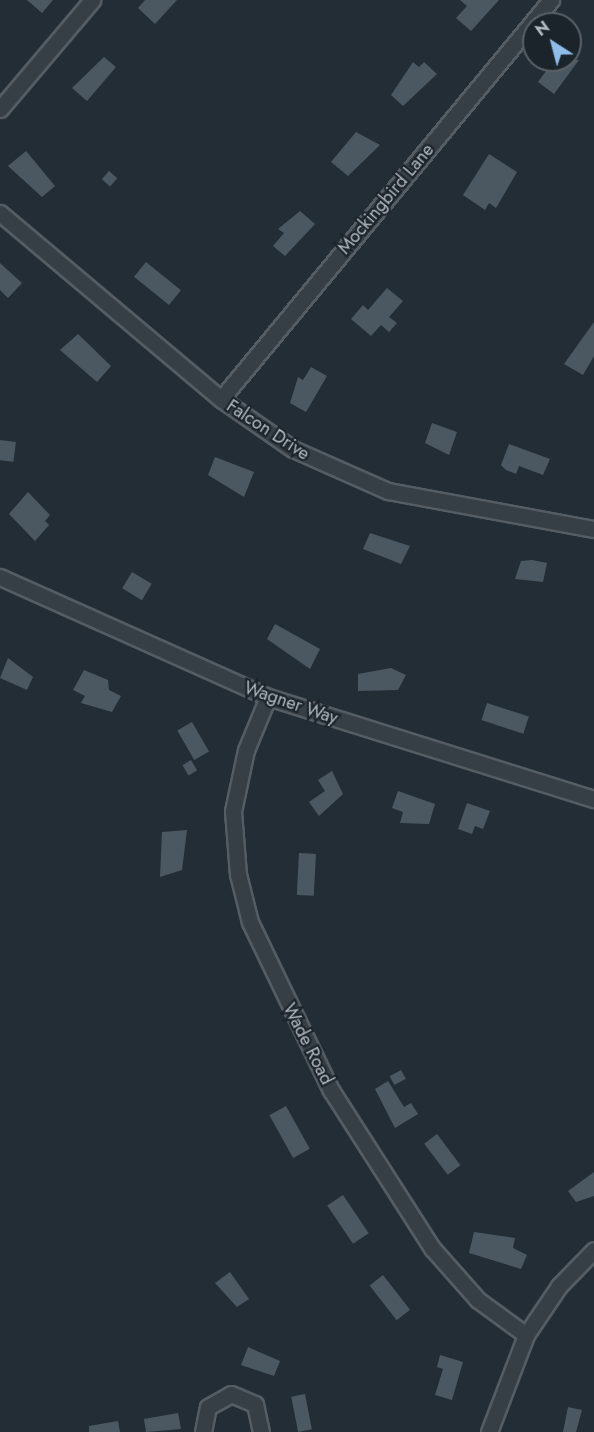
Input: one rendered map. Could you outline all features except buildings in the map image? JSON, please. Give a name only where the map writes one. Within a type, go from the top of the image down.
[{"type":"street","points":[[0,109],[92,0]]},
{"type":"street","name":"Mockingbird Lane","points":[[221,399],[550,0]]},
{"type":"street","name":"Falcon Drive","points":[[0,213],[221,399],[293,450],[388,491],[594,529]]},
{"type":"street","name":"Wagner Way","points":[[0,577],[268,697],[594,799]]},
{"type":"street","name":"Wade Road","points":[[268,697],[246,750],[233,811],[238,874],[250,922],[331,1090],[432,1248],[478,1300],[526,1335]]},
{"type":"street","points":[[489,1432],[526,1335],[559,1286],[594,1250]]},
{"type":"street","points":[[203,1432],[208,1407],[231,1394],[255,1404],[263,1420],[261,1432]]}]
